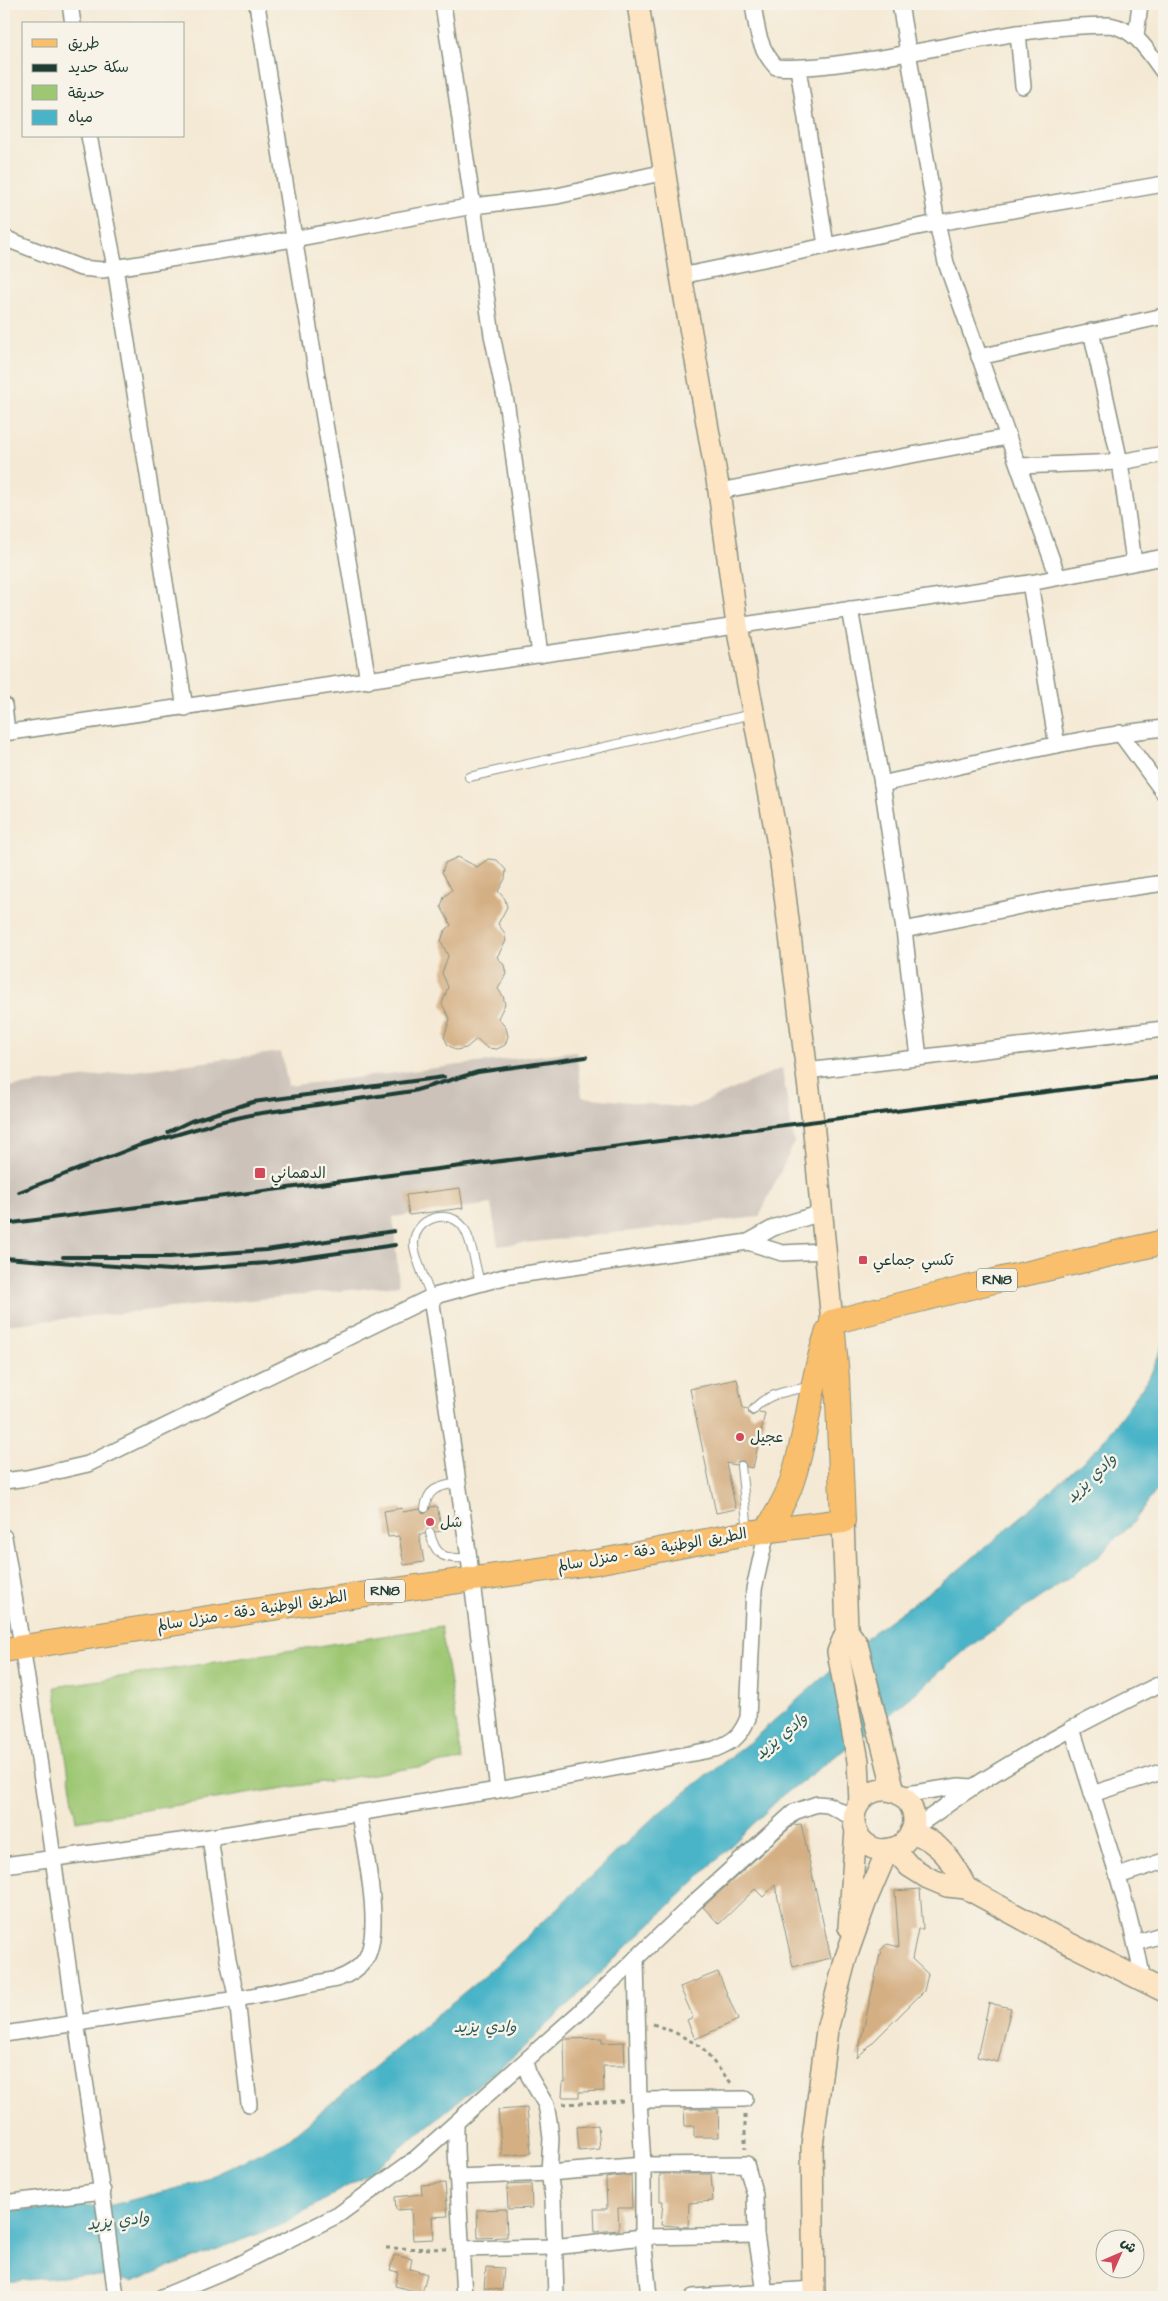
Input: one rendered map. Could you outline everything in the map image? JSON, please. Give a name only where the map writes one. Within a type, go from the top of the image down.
[{"type":"main road","points":[[638,4],[681,276],[719,491],[737,625],[780,855],[806,1071],[832,1322]]},
{"type":"main road","name":"RN18","points":[[832,1322],[998,1280],[1164,1242]]},
{"type":"main road","name":"الطريق الوطنية دقة - منزل سالم","points":[[758,1532],[781,1506],[792,1479],[802,1442],[824,1382],[832,1322]]},
{"type":"main road","name":"الطريق الوطنية دقة - منزل سالم","points":[[14,1649],[331,1599],[470,1569],[596,1562],[758,1532],[844,1521],[824,1382]]},
{"type":"main road","points":[[844,1521],[847,1642],[855,1744],[857,1817],[846,1957]]},
{"type":"main road","points":[[814,2293],[812,2146],[827,2030],[846,1957],[867,1898],[891,1849],[901,1844],[912,1830],[914,1820],[911,1806],[897,1793],[847,1642]]},
{"type":"main road","points":[[857,1817],[875,1791],[884,1790],[897,1793]]},
{"type":"main road","points":[[857,1817],[869,1845],[891,1849],[909,1866],[928,1878],[948,1886],[966,1888],[1056,1937],[1164,1991]]},
{"type":"main road","points":[[912,1830],[924,1836],[944,1851],[953,1863],[966,1888]]},
{"type":"street","points":[[70,4],[73,22]]},
{"type":"street","points":[[257,4],[293,239],[323,404],[368,681]]},
{"type":"street","points":[[442,4],[492,334],[507,408],[540,655]]},
{"type":"street","points":[[753,4],[759,39],[765,56],[776,67],[798,68],[908,55],[1018,33],[1110,25],[1123,28],[1136,36],[1164,73]]},
{"type":"street","points":[[900,4],[937,223],[946,263],[1058,578]]},
{"type":"street","points":[[1136,36],[1140,4]]},
{"type":"street","points":[[1018,33],[1023,86]]},
{"type":"street","points":[[798,68],[826,245]]},
{"type":"street","points":[[89,138],[115,267],[184,708]]},
{"type":"street","points":[[4,238],[91,270],[293,239],[473,206],[557,196],[665,172]]},
{"type":"street","points":[[681,276],[937,223],[1164,184]]},
{"type":"street","points":[[979,357],[1164,316]]},
{"type":"street","points":[[1091,332],[1120,462],[1134,562]]},
{"type":"street","points":[[719,491],[1008,437]]},
{"type":"street","points":[[1018,466],[1120,462],[1164,454]]},
{"type":"street","points":[[4,705],[6,732],[184,708],[1030,583],[1164,557]]},
{"type":"street","points":[[1030,583],[1056,745]]},
{"type":"street","points":[[850,609],[882,784],[904,930],[919,1058]]},
{"type":"street","points":[[882,784],[1056,745],[1120,733],[1164,728]]},
{"type":"street","points":[[1120,733],[1164,793]]},
{"type":"street","points":[[904,930],[1059,898],[1164,883]]},
{"type":"street","points":[[806,1071],[1164,1029]]},
{"type":"street","points":[[4,1481],[27,1478],[88,1464],[431,1297],[480,1282],[514,1275],[748,1242],[776,1227],[821,1213]]},
{"type":"street","points":[[748,1242],[782,1253],[824,1250]]},
{"type":"street","points":[[431,1297],[470,1569],[498,1790]]},
{"type":"street","points":[[4,1865],[210,1837],[358,1813],[498,1790],[676,1758],[715,1749],[734,1740],[742,1731],[748,1718],[758,1532]]},
{"type":"street","points":[[4,1537],[14,1649],[54,1858],[76,2024],[104,2195],[116,2297]]},
{"type":"street","points":[[912,1830],[972,1787],[1072,1728],[1164,1682]]},
{"type":"street","points":[[1072,1728],[1118,1876],[1136,1943],[1143,1980]]},
{"type":"street","points":[[1092,1794],[1164,1771]]},
{"type":"street","points":[[897,1793],[959,1786],[972,1787]]},
{"type":"street","points":[[162,2297],[237,2265],[338,2215],[415,2159],[525,2062],[794,1812],[817,1804],[828,1805],[857,1817]]},
{"type":"street","points":[[4,2034],[237,2000],[337,1980],[349,1974],[366,1959],[374,1934],[374,1916],[358,1813]]},
{"type":"street","points":[[210,1837],[224,1934],[237,2000],[249,2104]]},
{"type":"street","points":[[1118,1876],[1164,1861]]},
{"type":"street","points":[[1136,1943],[1164,1934]]},
{"type":"street","points":[[636,1958],[639,2100],[644,2164],[644,2237],[649,2297]]},
{"type":"street","points":[[525,2062],[530,2076],[546,2105],[551,2138],[550,2173],[553,2198],[556,2297]]},
{"type":"street","points":[[639,2100],[745,2099]]},
{"type":"street","points":[[456,2124],[464,2297]]},
{"type":"street","points":[[457,2177],[550,2173],[644,2164],[746,2164],[755,2196],[756,2235],[765,2292]]},
{"type":"street","points":[[4,2203],[104,2195]]},
{"type":"street","points":[[462,2249],[554,2247],[644,2237],[756,2235]]},
{"type":"street","points":[[693,2297],[765,2292],[814,2293]]},
{"type":"lane","points":[[469,777],[755,714]]},
{"type":"lane","points":[[431,1297],[414,1246],[415,1236],[420,1226],[433,1218],[449,1217],[458,1222],[465,1230],[480,1282]]},
{"type":"lane","points":[[753,1410],[758,1403],[773,1395],[824,1382]]},
{"type":"lane","points":[[741,1466],[758,1532]]},
{"type":"lane","points":[[425,1508],[427,1497],[433,1490],[457,1483]]},
{"type":"lane","points":[[430,1533],[433,1545],[441,1555],[470,1569]]},
{"type":"path","points":[[636,2018],[674,2032],[700,2046],[745,2099],[746,2164]]},
{"type":"path","points":[[546,2105],[639,2100]]},
{"type":"path","points":[[386,2248],[462,2249]]},
{"type":"shaded area","points":[[576,1051],[582,1097],[690,1108],[782,1068],[794,1143],[759,1217],[498,1246],[491,1204],[393,1217],[399,1285],[4,1325],[4,1088],[281,1052],[288,1086]]},
{"type":"green space","points":[[441,1627],[462,1760],[76,1821],[55,1687]]},
{"type":"water","name":"وادي يزيد","points":[[1164,1344],[1164,1479],[1133,1523],[1092,1561],[969,1647],[885,1719],[781,1797],[520,2051],[371,2172],[282,2225],[132,2281],[83,2275],[4,2282],[4,2211],[112,2205],[197,2183],[287,2140],[491,1970],[655,1816],[752,1740],[874,1632],[956,1572],[1099,1447],[1149,1378]]},
{"type":"building","points":[[458,857],[477,867],[488,859],[497,860],[506,870],[505,879],[498,891],[505,899],[507,907],[498,924],[504,932],[506,941],[497,957],[504,965],[506,974],[498,989],[503,996],[505,1004],[498,1018],[506,1028],[508,1036],[505,1045],[497,1049],[487,1048],[477,1039],[466,1048],[456,1050],[448,1045],[444,1037],[450,1019],[442,1004],[448,987],[442,973],[448,956],[441,941],[444,932],[451,925],[441,907],[444,897],[452,890],[442,872],[445,863]]},
{"type":"building","points":[[460,1188],[463,1208],[409,1215],[406,1195]]},
{"type":"building","points":[[737,1379],[743,1408],[748,1409],[749,1414],[752,1416],[759,1412],[765,1413],[753,1468],[747,1467],[743,1461],[738,1461],[736,1465],[726,1463],[736,1509],[716,1513],[690,1389]]},
{"type":"building","points":[[437,1506],[442,1531],[436,1532],[429,1528],[425,1534],[419,1534],[424,1562],[404,1565],[399,1536],[388,1537],[384,1511],[402,1508],[403,1512],[420,1509],[426,1513],[431,1507]]},
{"type":"building","points":[[801,1824],[831,1958],[793,1967],[775,1885],[763,1897],[755,1889],[719,1924],[703,1907],[793,1825]]},
{"type":"building","points":[[920,1889],[923,1929],[918,1929],[912,1959],[928,1974],[924,1991],[857,2058],[881,1950],[887,1944],[899,1947],[895,1891]]},
{"type":"building","points":[[718,1972],[738,2020],[695,2039],[687,2020],[693,2017],[680,1987]]},
{"type":"building","points":[[989,2003],[1011,2008],[998,2062],[977,2057]]},
{"type":"building","points":[[602,2038],[602,2043],[624,2042],[625,2066],[603,2066],[604,2091],[579,2092],[579,2097],[562,2097],[563,2082],[565,2082],[564,2039]]},
{"type":"building","points":[[527,2108],[531,2153],[502,2156],[498,2110]]},
{"type":"building","points":[[684,2109],[718,2109],[719,2137],[694,2137],[694,2126],[685,2126]]},
{"type":"building","points":[[598,2125],[600,2149],[579,2151],[577,2127]]},
{"type":"building","points":[[660,2174],[711,2174],[713,2201],[689,2203],[688,2227],[661,2225],[663,2201],[660,2201]]},
{"type":"building","points":[[631,2176],[632,2208],[618,2208],[619,2230],[595,2232],[594,2209],[607,2209],[606,2178]]},
{"type":"building","points":[[445,2183],[448,2216],[432,2217],[434,2239],[413,2240],[411,2209],[396,2210],[395,2197],[422,2194],[421,2185]]},
{"type":"building","points":[[531,2184],[532,2208],[508,2209],[507,2185]]},
{"type":"building","points":[[506,2209],[507,2237],[478,2238],[477,2210]]},
{"type":"building","points":[[394,2255],[412,2259],[410,2269],[427,2274],[422,2293],[395,2286],[398,2272],[390,2270]]},
{"type":"building","points":[[486,2267],[504,2268],[502,2290],[484,2288]]},
{"type":"railway","points":[[19,1192],[138,1146],[219,1122],[255,1114],[413,1091],[478,1072],[586,1057]]},
{"type":"railway","points":[[168,1132],[191,1121],[253,1102],[444,1077]]},
{"type":"railway","points":[[4,1224],[1164,1077]]},
{"type":"railway","points":[[63,1257],[170,1257],[266,1250],[394,1231]]},
{"type":"railway","points":[[4,1258],[170,1270],[267,1263],[395,1245]]},
{"type":"place","name":"الدهماني","points":[[260,1173]]},
{"type":"place","name":"تكسي جماعي","points":[[863,1260]]},
{"type":"place","name":"عجيل","points":[[740,1437]]},
{"type":"place","name":"شل","points":[[430,1522]]}]
